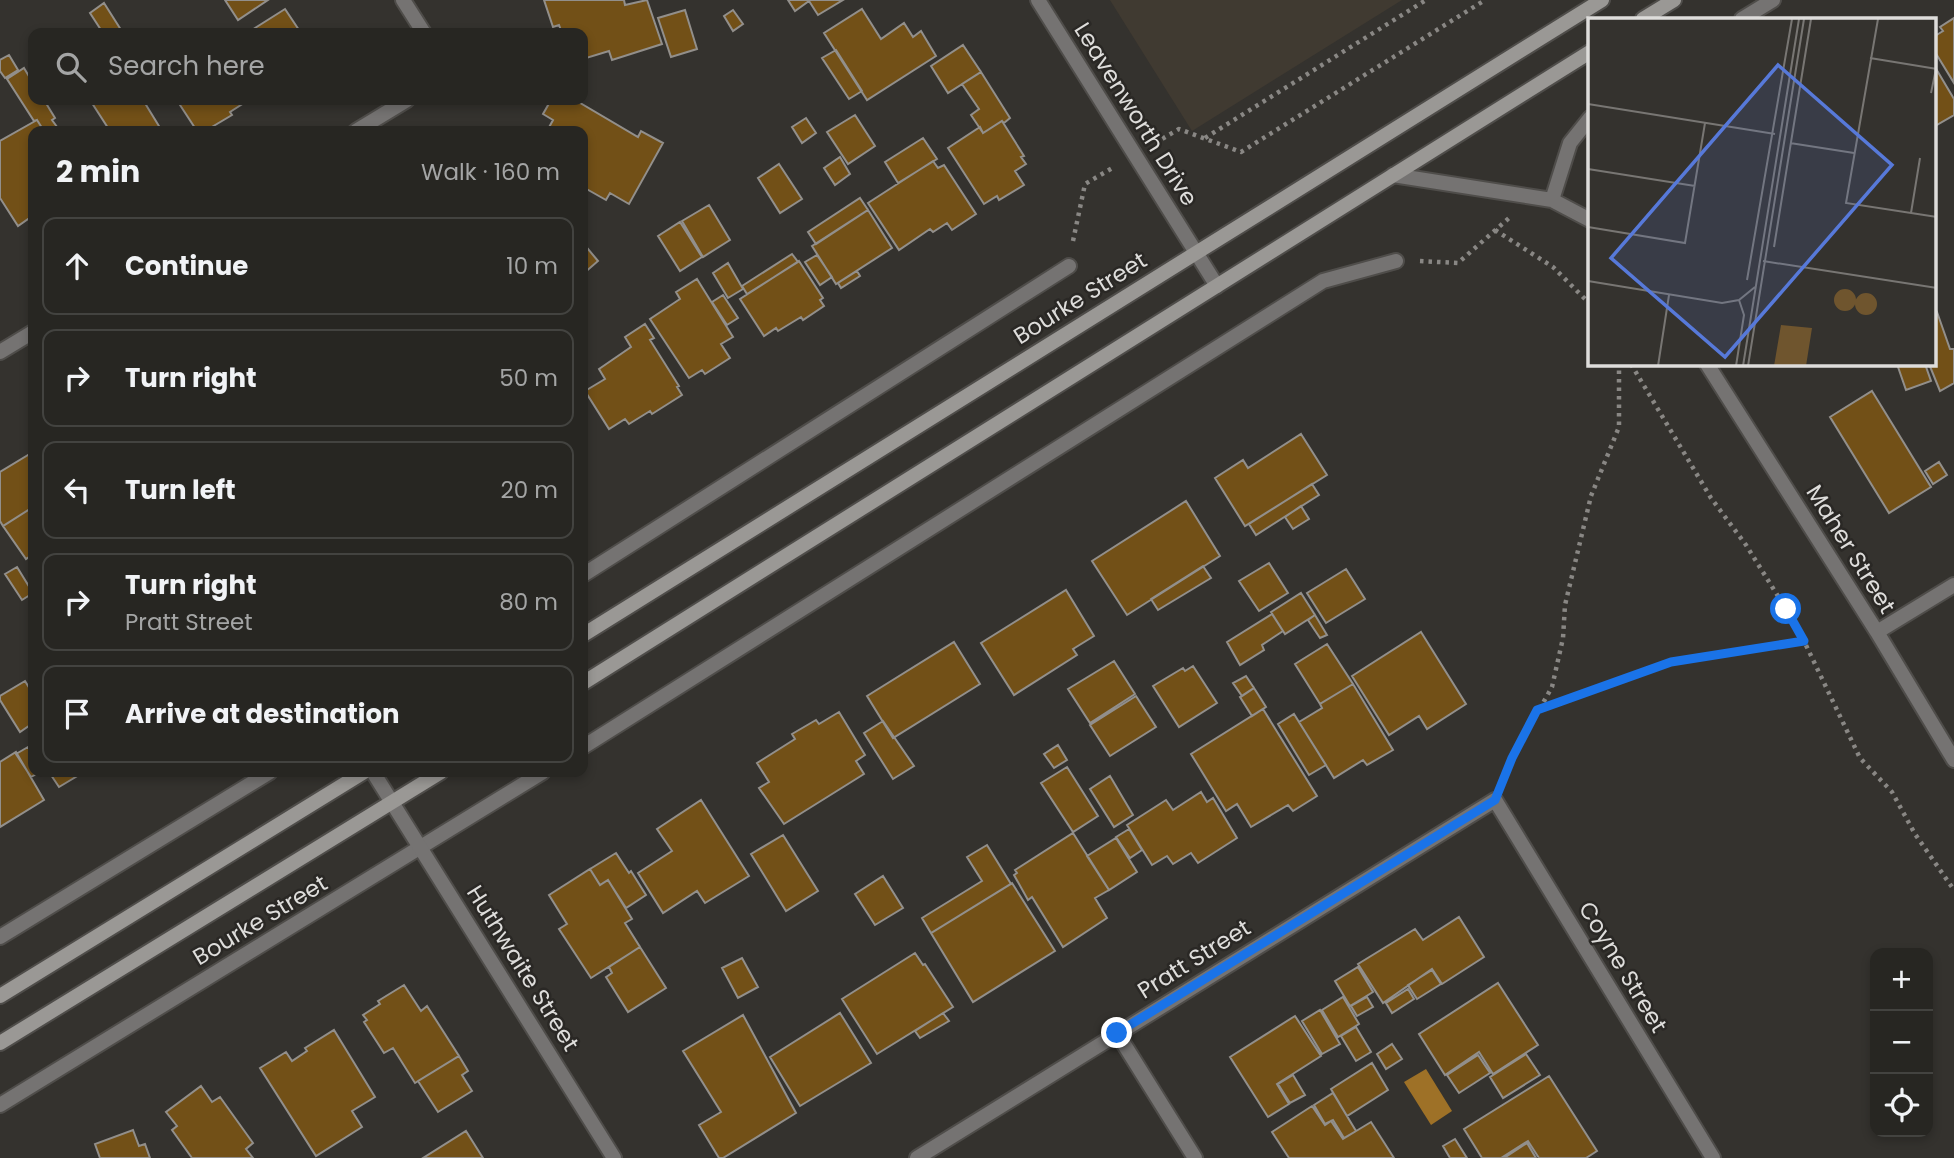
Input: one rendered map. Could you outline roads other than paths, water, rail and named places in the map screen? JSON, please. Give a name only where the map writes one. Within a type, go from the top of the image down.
[{"type":"main road","name":"Bourke Street","points":[[588,632],[1602,0]]},
{"type":"main road","points":[[1645,18],[1674,0]]},
{"type":"main road","points":[[588,680],[1588,53]]},
{"type":"main road","points":[[0,996],[356,777]]},
{"type":"main road","name":"Bourke Street","points":[[0,1043],[433,777]]},
{"type":"street","points":[[403,0],[421,28]]},
{"type":"street","name":"Leavenworth Drive","points":[[1038,0],[1217,285]]},
{"type":"street","points":[[1744,18],[1773,0]]},
{"type":"street","points":[[364,126],[399,105]]},
{"type":"street","points":[[1552,200],[1570,143],[1588,120]]},
{"type":"street","points":[[1393,175],[1552,200],[1588,219]]},
{"type":"street","points":[[588,744],[1323,281],[1396,261]]},
{"type":"street","name":"Bourke Street","points":[[588,572],[1069,266]]},
{"type":"street","points":[[0,352],[28,335]]},
{"type":"street","name":"Maher Street","points":[[1708,366],[1877,632],[1954,760]]},
{"type":"street","points":[[1877,632],[1954,584]]},
{"type":"street","points":[[0,937],[262,777]]},
{"type":"street","name":"Huthwaite Street","points":[[376,777],[614,1158]]},
{"type":"street","name":"Bourke Street","points":[[0,1105],[535,777]]},
{"type":"street","name":"Pratt Street","points":[[916,1158],[1495,800]]},
{"type":"street","name":"Coyne Street","points":[[1495,800],[1713,1158]]},
{"type":"street","points":[[1117,1033],[1195,1158]]}]
